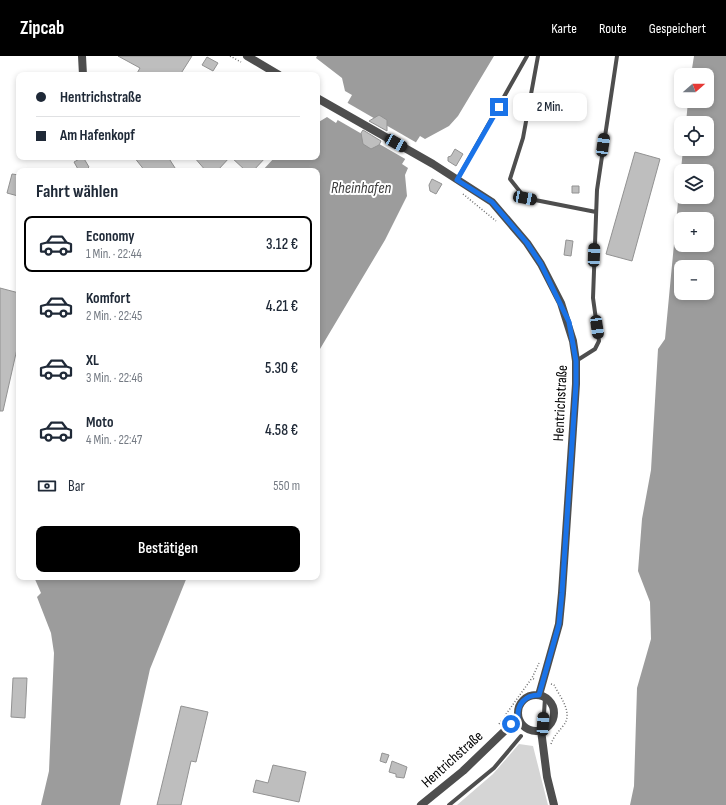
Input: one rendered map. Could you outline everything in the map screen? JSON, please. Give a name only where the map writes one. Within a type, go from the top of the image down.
[{"type":"street","points":[[82,56],[83,72]]},
{"type":"street","points":[[247,56],[274,72]]},
{"type":"street","name":"Hentrichstraße","points":[[320,100],[433,164],[492,202],[527,243],[541,264],[569,322],[576,361],[559,624],[542,682],[542,697],[527,697],[518,709],[518,718],[462,771],[421,805]]},
{"type":"street","points":[[518,718],[526,728],[532,730],[542,730],[550,724],[553,713],[552,705],[542,697]]},
{"type":"street","points":[[542,730],[547,778],[554,805]]},
{"type":"lane","points":[[457,180],[528,56]]},
{"type":"lane","points":[[538,56],[523,138],[510,179],[525,198],[596,212]]},
{"type":"lane","points":[[576,361],[595,349],[599,341],[593,298],[597,190],[617,56]]},
{"type":"lane","points":[[449,805],[494,768],[521,736]]},
{"type":"path","points":[[459,191],[496,221]]},
{"type":"path","points":[[541,659],[532,678],[554,685],[566,707],[566,719],[564,726],[556,733],[550,746]]},
{"type":"shaded area","points":[[519,744],[533,746],[548,805],[457,805],[493,774]]},
{"type":"water","name":"Rheinhafen","points":[[317,56],[494,56],[458,116],[449,126],[425,139],[420,136],[402,164],[408,168],[405,175],[407,196],[385,240],[320,349],[320,168],[265,168],[272,160],[320,160],[320,121],[327,117],[336,123],[352,95],[345,91],[342,78],[316,58]]},
{"type":"water","points":[[694,56],[726,56],[726,805],[630,805],[634,786],[637,688],[651,639],[650,602],[638,571],[642,519],[651,470],[658,349],[665,339],[674,244],[674,252],[714,252],[714,212],[677,212],[678,204],[714,204],[714,164],[682,164],[682,156],[714,156],[714,116],[687,116],[687,108],[714,108],[714,68],[692,68]]},
{"type":"water","points":[[35,580],[186,580],[150,669],[120,805],[41,805],[49,771],[54,653],[51,633],[37,597],[41,593]]},
{"type":"pier","points":[[346,102],[417,143],[407,160],[336,119]]},
{"type":"building","points":[[118,56],[192,56],[182,72],[138,72],[140,68]]},
{"type":"building","points":[[207,57],[218,63],[213,71],[202,65]]},
{"type":"building","points":[[379,115],[387,120],[387,131],[369,121]]},
{"type":"building","points":[[363,130],[381,141],[379,145],[371,149],[363,144],[361,133]]},
{"type":"building","points":[[455,149],[463,154],[456,166],[448,161],[448,157],[451,156]]},
{"type":"building","points":[[635,152],[660,159],[632,261],[606,254]]},
{"type":"building","points":[[78,160],[85,160],[89,167],[77,168],[74,162]]},
{"type":"building","points":[[136,160],[170,160],[175,168],[143,168]]},
{"type":"building","points":[[197,160],[227,160],[220,168],[203,168]]},
{"type":"building","points":[[234,160],[263,160],[256,168],[243,168]]},
{"type":"building","points":[[12,174],[16,175],[16,195],[7,193]]},
{"type":"building","points":[[432,179],[442,184],[436,194],[430,191],[429,185]]},
{"type":"building","points":[[572,186],[579,186],[579,193],[572,193]]},
{"type":"building","points":[[566,240],[573,241],[571,256],[564,255]]},
{"type":"building","points":[[0,288],[16,292],[16,353],[3,411],[0,411]]},
{"type":"building","points":[[13,678],[27,678],[25,718],[11,717]]},
{"type":"building","points":[[181,706],[208,712],[196,762],[191,761],[181,805],[157,805]]},
{"type":"building","points":[[382,753],[389,755],[386,763],[380,761]]},
{"type":"building","points":[[392,761],[407,767],[404,778],[396,777],[396,774],[389,772]]},
{"type":"building","points":[[273,765],[306,772],[299,802],[253,792],[256,780],[268,783]]},
{"type":"route","points":[[499,107],[457,180],[492,202],[527,243],[541,264],[569,322],[576,361],[576,384],[559,624],[539,695],[527,697],[522,702],[518,709],[518,718],[511,724]]}]
